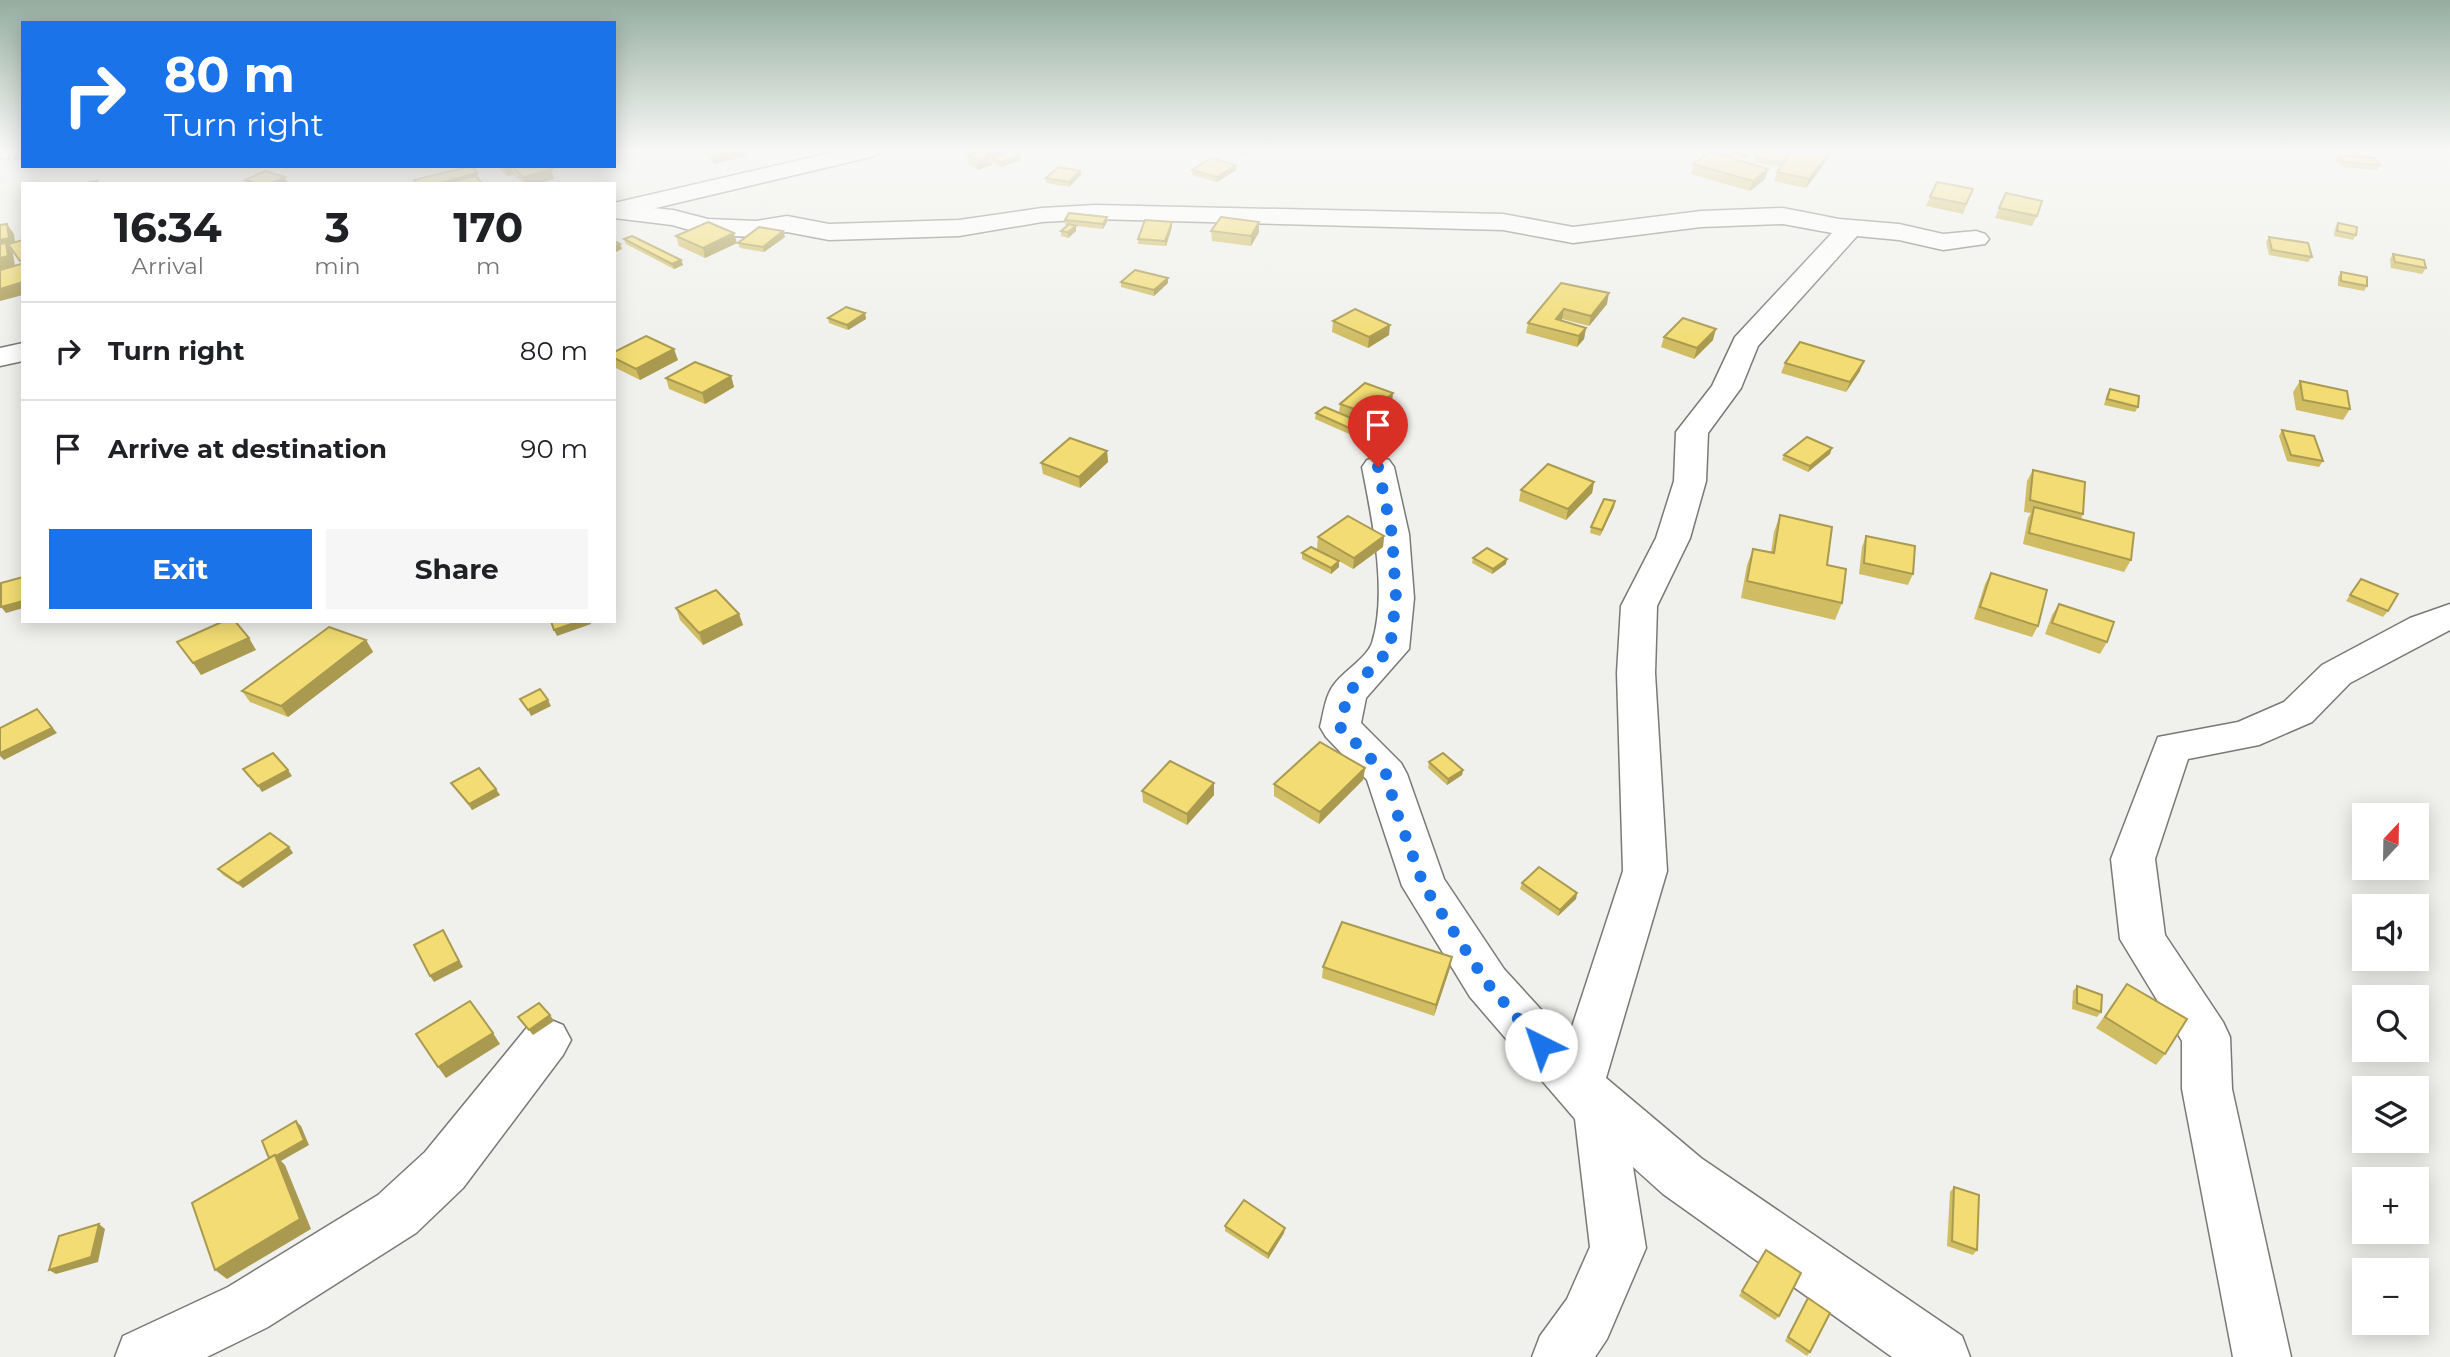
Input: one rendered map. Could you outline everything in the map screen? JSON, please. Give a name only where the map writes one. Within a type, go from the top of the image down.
[{"type":"main road","points":[[643,214],[673,218],[707,227],[756,229],[788,224],[829,232],[959,228],[1054,214]]},
{"type":"main road","points":[[1190,214],[1503,222],[1573,235],[1701,219],[1783,216],[1850,228],[1899,232],[1943,242],[1976,239]]},
{"type":"main road","points":[[1578,1086],[1645,871],[1636,673],[1639,606],[1673,538],[1690,481],[1692,432],[1726,388],[1745,343],[1850,228]]},
{"type":"main road","points":[[0,357],[21,352]]},
{"type":"main road","points":[[1378,467],[1392,534],[1396,598],[1390,649],[1348,693],[1340,727],[1386,774],[1397,813],[1424,886],[1487,983],[1599,1110],[1618,1248],[1587,1319],[1561,1357]]},
{"type":"main road","points":[[2262,1357],[2207,1088],[2206,1037],[2143,939],[2133,859],[2172,747],[2245,735],[2298,712],[2336,674],[2423,627],[2450,616]]},
{"type":"main road","points":[[144,1357],[248,1307],[397,1214],[444,1170],[547,1040]]},
{"type":"main road","points":[[1578,1086],[1682,1176],[1941,1357]]},
{"type":"building","points":[[1068,214],[1107,217],[1103,224],[1065,220]]},
{"type":"building","points":[[1221,217],[1259,222],[1251,236],[1211,231]]},
{"type":"building","points":[[1145,220],[1172,222],[1165,241],[1138,239]]},
{"type":"building","points":[[708,222],[734,233],[703,248],[676,236]]},
{"type":"building","points":[[2338,223],[2357,227],[2356,235],[2337,231]]},
{"type":"building","points":[[7,224],[9,238],[0,240],[0,225]]},
{"type":"building","points":[[1069,224],[1076,226],[1068,232],[1061,231]]},
{"type":"building","points":[[759,227],[783,231],[763,247],[738,243]]},
{"type":"building","points":[[632,236],[681,260],[672,264],[624,239]]},
{"type":"building","points":[[2269,237],[2308,243],[2312,257],[2272,250]]},
{"type":"building","points":[[21,241],[21,261],[20,261],[8,244]]},
{"type":"building","points":[[6,243],[8,256],[0,258],[0,244]]},
{"type":"building","points":[[2393,254],[2424,260],[2426,268],[2395,262]]},
{"type":"building","points":[[21,264],[21,283],[0,289],[0,270]]},
{"type":"building","points":[[1135,270],[1168,278],[1154,290],[1121,282]]},
{"type":"building","points":[[2341,272],[2367,277],[2367,286],[2341,281]]},
{"type":"building","points":[[1561,283],[1609,293],[1591,316],[1564,309],[1556,319],[1586,328],[1579,336],[1528,323]]},
{"type":"building","points":[[846,307],[865,313],[847,325],[828,318]]},
{"type":"building","points":[[1355,309],[1390,325],[1369,337],[1333,321]]},
{"type":"building","points":[[1683,318],[1716,329],[1697,348],[1664,337]]},
{"type":"building","points":[[646,336],[674,349],[636,369],[616,359],[616,351]]},
{"type":"building","points":[[1800,342],[1864,361],[1850,382],[1785,363]]},
{"type":"building","points":[[695,362],[731,376],[702,393],[666,378]]},
{"type":"building","points":[[2300,381],[2347,391],[2350,409],[2303,400]]},
{"type":"building","points":[[1365,383],[1393,393],[1369,414],[1340,404]]},
{"type":"building","points":[[2110,389],[2139,396],[2138,407],[2107,399]]},
{"type":"building","points":[[1325,407],[1365,424],[1356,431],[1316,413]]},
{"type":"building","points":[[2282,430],[2314,436],[2323,461],[2291,455]]},
{"type":"building","points":[[1807,437],[1832,448],[1810,466],[1784,455]]},
{"type":"building","points":[[1070,438],[1107,451],[1079,477],[1041,463]]},
{"type":"building","points":[[1548,464],[1594,482],[1568,509],[1521,490]]},
{"type":"building","points":[[2033,470],[2085,482],[2083,514],[2030,500]]},
{"type":"building","points":[[1604,499],[1615,501],[1602,530],[1591,527]]},
{"type":"building","points":[[2034,507],[2134,533],[2131,560],[2029,533]]},
{"type":"building","points":[[1780,515],[1832,527],[1827,565],[1846,569],[1842,603],[1747,581],[1753,549],[1774,553]]},
{"type":"building","points":[[1348,516],[1384,536],[1354,558],[1318,537]]},
{"type":"building","points":[[1866,536],[1915,546],[1913,574],[1864,563]]},
{"type":"building","points":[[1311,547],[1339,561],[1331,568],[1302,553]]},
{"type":"building","points":[[1487,548],[1507,559],[1493,569],[1473,558]]},
{"type":"building","points":[[1991,573],[2047,590],[2038,626],[1980,607]]},
{"type":"building","points":[[21,578],[21,602],[1,607],[1,583]]},
{"type":"building","points":[[2361,579],[2398,594],[2388,611],[2350,595]]},
{"type":"building","points":[[716,590],[739,614],[699,633],[676,608]]},
{"type":"building","points":[[2059,604],[2114,622],[2107,642],[2052,623]]},
{"type":"building","points":[[220,623],[237,623],[249,638],[193,663],[177,642]]},
{"type":"building","points":[[552,623],[574,623],[554,630]]},
{"type":"building","points":[[329,627],[366,640],[281,706],[242,691]]},
{"type":"building","points":[[540,689],[548,700],[528,710],[520,699]]},
{"type":"building","points":[[37,709],[52,728],[0,753],[0,728]]},
{"type":"building","points":[[1320,742],[1365,768],[1320,812],[1274,784]]},
{"type":"building","points":[[273,753],[288,770],[258,786],[243,769]]},
{"type":"building","points":[[1443,753],[1463,770],[1448,779],[1429,762]]},
{"type":"building","points":[[1170,761],[1214,783],[1187,814],[1142,791]]},
{"type":"building","points":[[479,768],[496,789],[469,804],[451,783]]},
{"type":"building","points":[[270,833],[289,847],[238,883],[218,869]]},
{"type":"building","points":[[1539,867],[1577,893],[1560,910],[1522,883]]},
{"type":"building","points":[[1342,922],[1452,957],[1436,1005],[1323,967]]},
{"type":"building","points":[[443,930],[459,961],[430,976],[414,945]]},
{"type":"building","points":[[2127,984],[2187,1019],[2165,1054],[2105,1017]]},
{"type":"building","points":[[2077,986],[2102,995],[2101,1012],[2077,1003]]},
{"type":"building","points":[[470,1001],[493,1033],[438,1067],[416,1034]]},
{"type":"building","points":[[539,1003],[550,1015],[529,1030],[518,1017]]},
{"type":"building","points":[[296,1121],[304,1140],[269,1158],[262,1141]]},
{"type":"building","points":[[275,1155],[300,1219],[215,1270],[192,1203]]},
{"type":"building","points":[[1954,1187],[1979,1195],[1977,1250],[1952,1241]]},
{"type":"building","points":[[1244,1200],[1285,1228],[1268,1254],[1225,1226]]},
{"type":"building","points":[[99,1224],[91,1257],[49,1270],[59,1236]]},
{"type":"building","points":[[1766,1250],[1801,1273],[1779,1316],[1742,1291]]},
{"type":"building","points":[[1808,1298],[1830,1313],[1810,1352],[1788,1337]]},
{"type":"route","points":[[1378,467],[1392,534],[1396,598],[1390,649],[1348,693],[1340,727],[1386,774],[1397,813],[1424,886],[1487,983],[1541,1045]]}]
